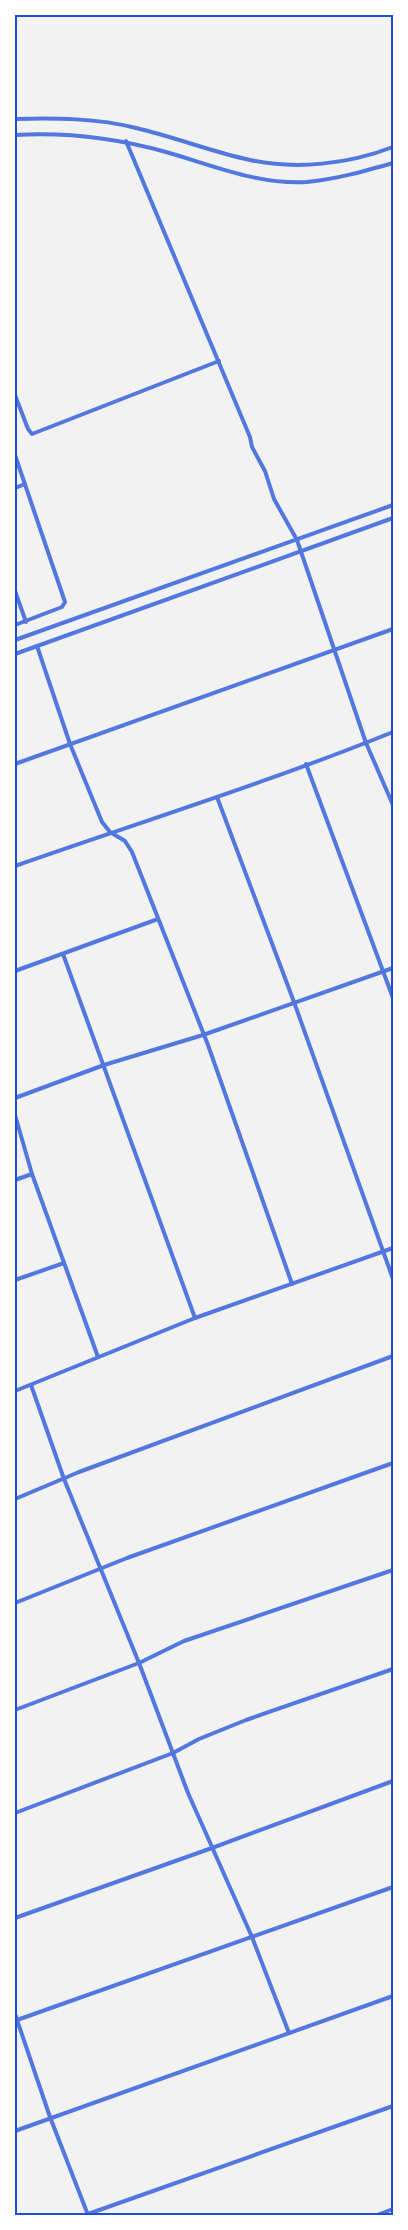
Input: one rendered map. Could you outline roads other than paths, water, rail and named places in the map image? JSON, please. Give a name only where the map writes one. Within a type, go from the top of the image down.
[{"type":"street","points":[[341,15],[369,15]]},
{"type":"street","points":[[15,119],[54,118],[107,122],[144,130],[252,160],[284,164],[314,164],[348,160],[393,148]]},
{"type":"street","points":[[15,135],[52,134],[126,141],[168,152],[220,170],[254,178],[286,181],[307,182],[354,174],[393,163]]},
{"type":"street","points":[[126,141],[219,361],[250,437],[252,447],[265,471],[274,499],[297,540],[366,742],[393,805]]},
{"type":"street","points":[[15,394],[28,429],[32,434],[219,361]]},
{"type":"street","points":[[15,455],[66,602],[62,607],[15,625]]},
{"type":"street","points":[[15,488],[25,484]]},
{"type":"street","points":[[15,640],[393,505]]},
{"type":"street","points":[[15,654],[302,553],[393,518]]},
{"type":"street","points":[[15,591],[26,622]]},
{"type":"street","points":[[15,764],[393,629]]},
{"type":"street","points":[[38,646],[70,744],[102,822],[110,832],[125,841],[132,852],[203,1034],[292,1284]]},
{"type":"street","points":[[15,866],[217,797],[393,732]]},
{"type":"street","points":[[306,764],[393,998]]},
{"type":"street","points":[[217,797],[294,1002],[393,1279]]},
{"type":"street","points":[[15,971],[158,919]]},
{"type":"street","points":[[63,954],[194,1318]]},
{"type":"street","points":[[15,1098],[104,1065],[203,1034],[393,968]]},
{"type":"street","points":[[15,1115],[32,1174],[98,1356]]},
{"type":"street","points":[[15,1180],[32,1174]]},
{"type":"street","points":[[15,1391],[194,1318],[393,1248]]},
{"type":"street","points":[[15,1280],[64,1263]]},
{"type":"street","points":[[15,1499],[393,1356]]},
{"type":"street","points":[[31,1384],[64,1479],[139,1663],[172,1753],[252,1937],[289,2033]]},
{"type":"street","points":[[15,1603],[127,1558],[393,1463]]},
{"type":"street","points":[[15,1710],[139,1663],[184,1641],[393,1570]]},
{"type":"street","points":[[15,1813],[172,1753],[199,1739],[246,1720],[393,1669]]},
{"type":"street","points":[[15,1918],[393,1781]]},
{"type":"street","points":[[17,2020],[393,1887]]},
{"type":"street","points":[[15,2131],[393,1996]]},
{"type":"street","points":[[15,2014],[50,2117],[88,2215],[393,2106]]},
{"type":"street","points":[[378,2215],[393,2210]]}]
